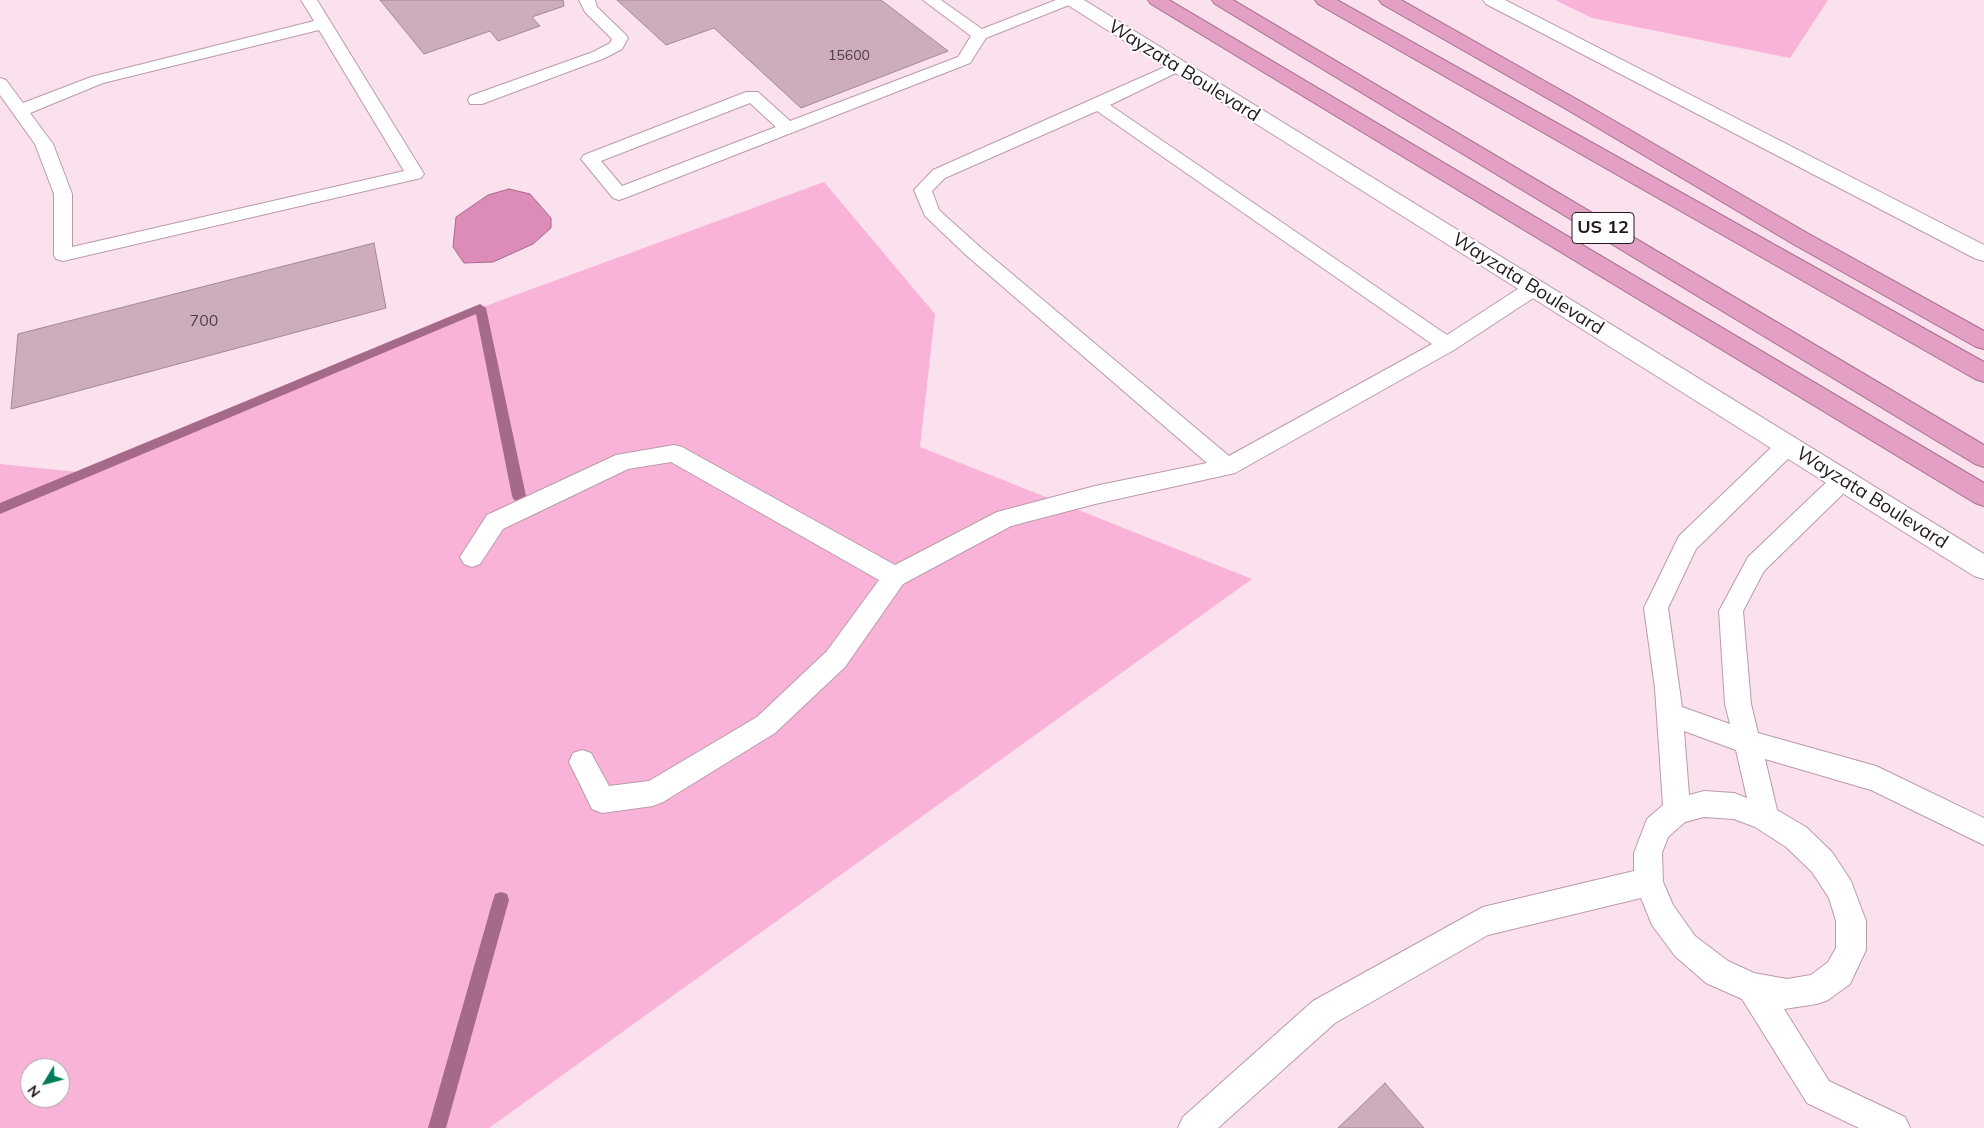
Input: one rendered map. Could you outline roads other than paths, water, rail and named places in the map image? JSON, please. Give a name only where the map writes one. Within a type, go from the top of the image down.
[{"type":"highway","points":[[1157,0],[1984,496]]},
{"type":"highway","name":"US 12","points":[[1221,0],[1984,457]]},
{"type":"highway","points":[[1324,0],[1984,373]]},
{"type":"highway","points":[[1388,0],[1573,105],[1801,239],[1984,341]]},
{"type":"street","name":"Wayzata Boulevard","points":[[1071,0],[1984,568]]},
{"type":"street","points":[[1492,0],[1984,254]]},
{"type":"lane","points":[[0,83],[44,144],[63,194],[62,255],[415,174],[309,0]]},
{"type":"lane","points":[[476,100],[599,55],[616,46],[620,38],[590,9],[587,0]]},
{"type":"lane","points":[[930,0],[980,35]]},
{"type":"lane","points":[[788,128],[752,96],[590,159],[619,194],[964,60],[980,35],[1071,0]]},
{"type":"lane","points":[[19,111],[97,80],[323,24]]},
{"type":"lane","points":[[1176,66],[1098,104],[939,174],[923,190],[931,212],[973,251],[1227,468]]},
{"type":"lane","points":[[1098,104],[1447,345]]},
{"type":"lane","points":[[582,762],[602,800],[653,793],[766,725],[836,659],[895,578],[1005,518],[1095,495],[1227,468],[1447,345],[1534,288]]},
{"type":"lane","points":[[1677,811],[1668,688],[1656,608],[1687,543],[1788,445]]},
{"type":"lane","points":[[472,557],[494,522],[624,461],[674,453],[895,578]]},
{"type":"lane","points":[[1765,818],[1738,704],[1731,611],[1756,564],[1844,480]]},
{"type":"lane","points":[[1670,714],[1746,742],[1876,779],[1984,832]]},
{"type":"lane","points":[[1704,804],[1734,806],[1765,818],[1796,836],[1822,862],[1841,891],[1851,922],[1851,950],[1839,973],[1817,989],[1787,994],[1753,988],[1717,972],[1685,946],[1662,915],[1649,882],[1648,853],[1657,828],[1677,811],[1704,804]]},
{"type":"lane","points":[[1194,1128],[1324,1012],[1483,922],[1649,882]]},
{"type":"lane","points":[[1753,988],[1818,1092],[1894,1128]]},
{"type":"waterway","points":[[0,509],[480,308],[519,496]]},
{"type":"waterway","points":[[437,1128],[501,900]]}]
